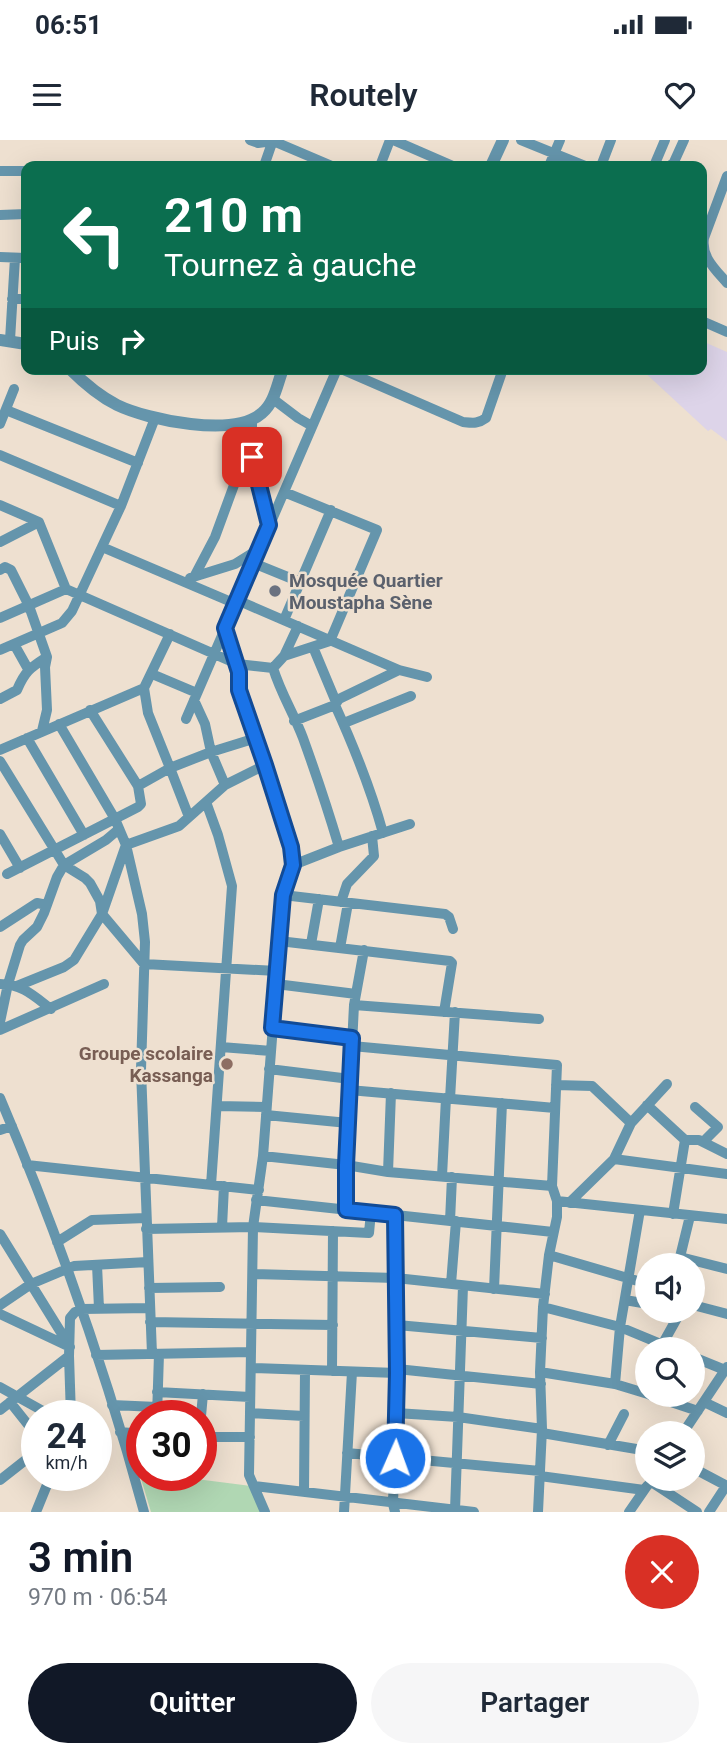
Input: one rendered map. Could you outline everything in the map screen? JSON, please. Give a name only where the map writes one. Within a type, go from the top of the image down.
[{"type":"street","points":[[250,140],[258,143],[273,141],[318,161]]},
{"type":"street","points":[[382,161],[391,140],[441,161]]},
{"type":"street","points":[[493,161],[503,140]]},
{"type":"street","points":[[521,140],[571,161]]},
{"type":"street","points":[[551,161],[561,140]]},
{"type":"street","points":[[603,161],[611,140]]},
{"type":"street","points":[[656,161],[665,140]]},
{"type":"street","points":[[674,161],[684,140]]},
{"type":"street","points":[[266,161],[273,141]]},
{"type":"street","points":[[0,171],[21,171]]},
{"type":"street","points":[[707,230],[726,178]]},
{"type":"street","points":[[0,215],[21,214]]},
{"type":"street","points":[[707,256],[727,283]]},
{"type":"street","points":[[0,257],[21,258]]},
{"type":"street","points":[[5,340],[15,258]]},
{"type":"street","points":[[12,299],[21,299]]},
{"type":"street","points":[[707,323],[727,332]]},
{"type":"street","points":[[76,375],[100,395],[132,411],[183,423],[214,425],[252,420],[267,408],[280,375]]},
{"type":"street","points":[[186,719],[336,375]]},
{"type":"street","points":[[353,375],[463,422],[475,424],[486,418],[501,375]]},
{"type":"street","points":[[0,424],[14,389]]},
{"type":"street","points":[[272,398],[312,426]]},
{"type":"street","points":[[6,410],[138,463]]},
{"type":"street","points":[[0,650],[62,623],[72,611],[121,506],[155,418]]},
{"type":"street","points":[[252,420],[254,468],[269,525]]},
{"type":"street","points":[[194,577],[215,537],[253,436]]},
{"type":"street","points":[[0,455],[121,506]]},
{"type":"street","points":[[284,492],[377,530],[330,641]]},
{"type":"street","points":[[0,505],[39,522],[66,589]]},
{"type":"street","points":[[284,620],[331,510]]},
{"type":"street","points":[[0,542],[39,522]]},
{"type":"street","points":[[102,547],[284,620],[399,670],[427,677]]},
{"type":"street","points":[[179,580],[235,565],[259,549]]},
{"type":"street","points":[[253,563],[300,582]]},
{"type":"street","points":[[0,570],[11,570],[29,606],[47,657],[47,709],[42,731]]},
{"type":"street","points":[[0,618],[66,589],[237,664],[273,668]]},
{"type":"street","points":[[273,668],[284,656],[298,626]]},
{"type":"street","points":[[225,628],[239,672],[239,690],[291,847],[293,865],[283,895],[263,1156],[254,1227],[249,1475],[265,1512]]},
{"type":"street","points":[[0,750],[144,688],[170,634]]},
{"type":"street","points":[[284,656],[330,641]]},
{"type":"street","points":[[14,644],[28,669]]},
{"type":"street","points":[[313,646],[372,794],[383,833]]},
{"type":"street","points":[[0,699],[17,690],[28,669],[47,657]]},
{"type":"street","points":[[273,668],[316,772],[339,847]]},
{"type":"street","points":[[295,721],[399,670]]},
{"type":"street","points":[[152,674],[196,697],[211,752],[225,785]]},
{"type":"street","points":[[144,688],[148,713],[189,817]]},
{"type":"street","points":[[344,723],[411,696]]},
{"type":"street","points":[[0,1022],[8,985],[23,940],[37,927],[64,865],[106,840],[117,824],[141,804],[138,786],[90,710]]},
{"type":"street","points":[[59,724],[117,824],[126,845],[142,914],[144,964],[141,1070],[144,1178],[150,1322],[158,1400]]},
{"type":"street","points":[[27,738],[84,835]]},
{"type":"street","points":[[138,786],[170,768],[256,738]]},
{"type":"street","points":[[0,761],[64,865],[90,883],[100,901],[102,914],[144,964],[277,971]]},
{"type":"street","points":[[126,845],[179,826],[225,785],[265,765]]},
{"type":"street","points":[[206,802],[232,886],[211,1185]]},
{"type":"street","points":[[7,874],[84,835],[117,824]]},
{"type":"street","points":[[293,865],[410,824]]},
{"type":"street","points":[[0,834],[20,868]]},
{"type":"street","points":[[340,948],[347,884],[374,856],[372,836]]},
{"type":"street","points":[[8,985],[64,967],[74,960],[102,914],[126,845]]},
{"type":"street","points":[[283,895],[445,914],[449,917],[453,929]]},
{"type":"street","points":[[311,944],[319,899]]},
{"type":"street","points":[[0,927],[37,903],[47,905]]},
{"type":"street","points":[[279,941],[452,963],[450,1012],[453,1056],[448,1098],[447,1177],[453,1221],[452,1284]]},
{"type":"street","points":[[346,1210],[352,1042],[355,999],[364,950]]},
{"type":"street","points":[[0,1030],[104,984]]},
{"type":"street","points":[[276,984],[355,999],[450,1012],[539,1019]]},
{"type":"street","points":[[8,985],[51,1009]]},
{"type":"street","points":[[272,1028],[453,1056],[556,1065],[552,1186],[557,1201],[543,1307],[538,1512]]},
{"type":"street","points":[[221,1047],[271,1051]]},
{"type":"street","points":[[269,1069],[391,1093],[555,1108]]},
{"type":"street","points":[[569,1203],[614,1159],[631,1123],[667,1084]]},
{"type":"street","points":[[556,1085],[592,1086],[631,1123]]},
{"type":"street","points":[[388,1172],[391,1093]]},
{"type":"street","points":[[0,1098],[68,1269],[110,1400]]},
{"type":"street","points":[[494,1289],[502,1103]]},
{"type":"street","points":[[647,1105],[685,1140],[699,1140],[727,1154]]},
{"type":"street","points":[[216,1106],[348,1123]]},
{"type":"street","points":[[695,1107],[718,1127],[704,1142]]},
{"type":"street","points":[[0,1130],[12,1126]]},
{"type":"street","points":[[673,1214],[685,1140]]},
{"type":"street","points":[[263,1156],[388,1172],[552,1186]]},
{"type":"street","points":[[614,1159],[727,1174]]},
{"type":"street","points":[[27,1165],[223,1186],[257,1195],[346,1210],[553,1232]]},
{"type":"street","points":[[222,1227],[223,1186]]},
{"type":"street","points":[[557,1201],[727,1219]]},
{"type":"street","points":[[615,1384],[620,1327],[640,1210]]},
{"type":"street","points":[[146,1229],[254,1227],[369,1233],[371,1212]]},
{"type":"street","points":[[394,1508],[397,1371],[395,1215]]},
{"type":"street","points":[[690,1216],[680,1257],[727,1269]]},
{"type":"street","points":[[57,1242],[92,1220],[146,1217]]},
{"type":"street","points":[[332,1371],[333,1231]]},
{"type":"street","points":[[0,1234],[69,1352]]},
{"type":"street","points":[[549,1255],[635,1280]]},
{"type":"street","points":[[0,1305],[31,1284],[74,1266],[148,1262]]},
{"type":"street","points":[[97,1265],[99,1308]]},
{"type":"street","points":[[253,1274],[396,1278],[545,1294]]},
{"type":"street","points":[[455,1510],[463,1286]]},
{"type":"street","points":[[149,1288],[220,1287]]},
{"type":"street","points":[[625,1300],[635,1302]]},
{"type":"street","points":[[543,1307],[620,1327],[643,1337]]},
{"type":"street","points":[[70,1400],[70,1318],[75,1311],[150,1308]]},
{"type":"street","points":[[705,1309],[727,1314]]},
{"type":"street","points":[[0,1327],[5,1317],[69,1352]]},
{"type":"street","points":[[150,1322],[333,1325]]},
{"type":"street","points":[[397,1325],[542,1338]]},
{"type":"street","points":[[0,1410],[69,1352]]},
{"type":"street","points":[[96,1355],[251,1352]]},
{"type":"street","points":[[705,1361],[726,1369],[705,1401]]},
{"type":"street","points":[[251,1368],[397,1371],[541,1384]]},
{"type":"street","points":[[304,1492],[305,1370]]},
{"type":"street","points":[[344,1512],[352,1372]]},
{"type":"street","points":[[540,1372],[635,1390]]},
{"type":"street","points":[[0,1387],[21,1412]]},
{"type":"street","points":[[158,1392],[250,1396]]},
{"type":"street","points":[[202,1400],[203,1394]]},
{"type":"street","points":[[13,1400],[21,1403]]},
{"type":"street","points":[[126,1407],[112,1405],[144,1512]]},
{"type":"street","points":[[691,1421],[701,1407],[727,1413]]},
{"type":"street","points":[[250,1413],[304,1416]]},
{"type":"street","points":[[396,1413],[458,1417],[635,1449]]},
{"type":"street","points":[[608,1445],[624,1414]]},
{"type":"street","points":[[120,1432],[126,1433]]},
{"type":"street","points":[[217,1437],[250,1437]]},
{"type":"street","points":[[347,1452],[635,1482]]},
{"type":"street","points":[[0,1480],[21,1464]]},
{"type":"street","points":[[705,1474],[727,1486],[709,1512]]},
{"type":"street","points":[[254,1486],[345,1497],[394,1508],[472,1512]]},
{"type":"street","points":[[35,1510],[44,1491]]},
{"type":"street","points":[[629,1512],[643,1491]]},
{"type":"street","points":[[662,1491],[697,1512]]},
{"type":"shaded area","points":[[707,343],[727,352],[727,441],[711,429],[708,431],[647,375],[707,375]]},
{"type":"green space","points":[[217,1482],[251,1486],[262,1512],[151,1512],[145,1491],[217,1491]]},
{"type":"place","name":"Mosquée Quartier Moustapha Sène","points":[[275,591]]},
{"type":"place","name":"Groupe scolaire Kassanga","points":[[227,1064]]},
{"type":"route","points":[[252,457],[269,525],[225,628],[239,672],[239,690],[291,847],[293,865],[283,895],[272,1028],[352,1038],[346,1210],[395,1215],[395,1458]]}]
